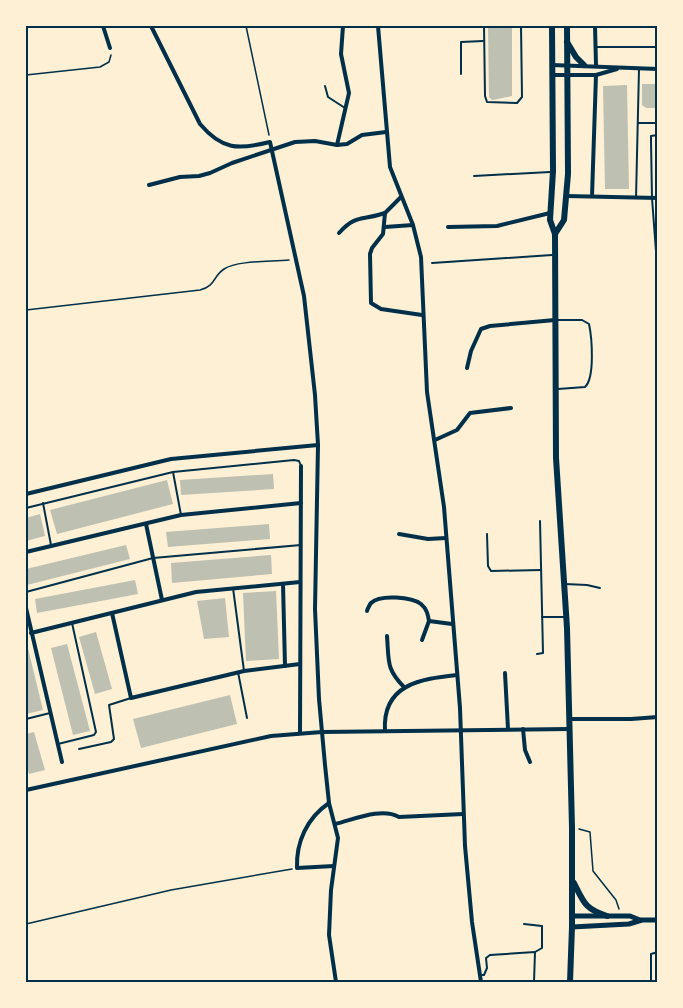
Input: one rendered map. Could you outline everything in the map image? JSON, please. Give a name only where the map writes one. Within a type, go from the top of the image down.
[{"type":"main road","points":[[552,26],[553,171],[550,220],[555,234],[556,458],[566,617],[572,827],[570,982]]},
{"type":"main road","points":[[555,234],[564,220],[566,196],[567,26]]},
{"type":"main road","points":[[567,42],[584,65]]},
{"type":"main road","points":[[573,880],[587,906],[607,916]]},
{"type":"main road","points":[[572,916],[622,916],[657,920]]},
{"type":"main road","points":[[572,927],[630,924],[642,920]]},
{"type":"street","points":[[103,26],[111,48]]},
{"type":"street","points":[[151,26],[200,124],[215,140],[234,147],[270,142],[304,296],[311,347],[318,445],[315,609],[322,732],[329,803],[338,837],[329,935],[336,982]]},
{"type":"street","points":[[337,144],[349,93],[341,54],[343,26]]},
{"type":"street","points":[[378,26],[390,167],[413,225],[421,257],[427,392],[441,479],[457,675],[463,813],[471,912],[481,982]]},
{"type":"street","points":[[595,26],[596,65]]},
{"type":"street","points":[[552,65],[657,69]]},
{"type":"street","points":[[552,75],[596,75],[619,69]]},
{"type":"street","points":[[592,196],[596,75]]},
{"type":"street","points":[[149,185],[180,177],[210,173],[272,149],[306,141],[337,144],[352,142],[370,133],[386,132]]},
{"type":"street","points":[[566,196],[657,198]]},
{"type":"street","points":[[339,233],[351,220],[372,218],[385,213],[400,197]]},
{"type":"street","points":[[448,227],[497,226],[550,212]]},
{"type":"street","points":[[385,213],[383,234],[370,254],[371,303],[381,309],[422,315]]},
{"type":"street","points":[[385,227],[413,225]]},
{"type":"street","points":[[467,368],[471,351],[481,329],[490,326],[555,320]]},
{"type":"street","points":[[435,440],[457,430],[470,413],[511,408]]},
{"type":"street","points":[[26,494],[171,459],[318,445]]},
{"type":"street","points":[[300,733],[301,466]]},
{"type":"street","points":[[26,552],[181,515],[301,503]]},
{"type":"street","points":[[146,524],[162,600]]},
{"type":"street","points":[[399,534],[429,539],[446,538]]},
{"type":"street","points":[[31,633],[196,592],[300,582]]},
{"type":"street","points":[[283,584],[285,666]]},
{"type":"street","points":[[367,611],[370,603],[378,600],[409,598],[422,604],[428,613],[429,621],[422,640]]},
{"type":"street","points":[[26,608],[62,762]]},
{"type":"street","points":[[112,613],[131,698],[238,672],[300,664]]},
{"type":"street","points":[[429,621],[452,624]]},
{"type":"street","points":[[387,636],[392,675],[404,687]]},
{"type":"street","points":[[505,673],[508,729]]},
{"type":"street","points":[[384,731],[386,713],[391,702],[404,687],[424,679],[457,675]]},
{"type":"street","points":[[569,718],[657,717]]},
{"type":"street","points":[[523,729],[525,750],[530,762]]},
{"type":"street","points":[[26,790],[239,742],[300,733],[569,729]]},
{"type":"street","points":[[329,803],[314,816],[304,831],[297,855],[297,868],[334,866]]},
{"type":"street","points":[[335,824],[382,814],[402,817],[463,813]]},
{"type":"lane","points":[[484,26],[485,96],[487,102],[492,104],[521,101],[522,26]]},
{"type":"lane","points":[[461,74],[461,42],[484,41]]},
{"type":"lane","points":[[595,47],[657,47]]},
{"type":"lane","points":[[636,198],[639,69]]},
{"type":"lane","points":[[325,86],[328,97],[345,108]]},
{"type":"lane","points":[[638,123],[657,123]]},
{"type":"lane","points":[[657,135],[651,136],[657,278]]},
{"type":"lane","points":[[474,176],[553,171]]},
{"type":"lane","points":[[652,185],[657,185]]},
{"type":"lane","points":[[432,263],[555,255]]},
{"type":"lane","points":[[555,320],[582,320],[589,324],[591,363],[590,383],[585,387],[555,389]]},
{"type":"lane","points":[[26,508],[173,472],[294,460],[299,461],[301,466]]},
{"type":"lane","points":[[173,472],[181,515]]},
{"type":"lane","points":[[43,503],[52,546]]},
{"type":"lane","points":[[537,654],[543,653],[540,521]]},
{"type":"lane","points":[[487,534],[488,566],[491,572],[541,570]]},
{"type":"lane","points":[[26,592],[153,558],[301,545]]},
{"type":"lane","points":[[564,584],[600,588]]},
{"type":"lane","points":[[233,588],[244,671]]},
{"type":"lane","points":[[542,617],[566,617]]},
{"type":"lane","points":[[57,744],[94,735],[96,732],[72,623]]},
{"type":"lane","points":[[26,634],[31,633]]},
{"type":"lane","points":[[238,672],[247,718]]},
{"type":"lane","points":[[79,749],[111,742],[114,739],[109,705],[131,698]]},
{"type":"lane","points":[[26,719],[50,713]]},
{"type":"lane","points":[[480,975],[484,975],[487,968],[486,958],[490,955],[535,952],[542,948],[542,926],[524,924]]},
{"type":"lane","points":[[535,952],[534,982],[536,982]]},
{"type":"lane","points":[[651,982],[650,959],[651,954],[657,952]]},
{"type":"path","points":[[246,26],[270,142]]},
{"type":"path","points":[[26,75],[100,67],[109,62],[111,48]]},
{"type":"path","points":[[26,310],[200,290],[211,285],[223,269],[234,265],[296,258]]},
{"type":"path","points":[[572,827],[590,832],[593,871],[616,900],[622,916]]},
{"type":"path","points":[[26,924],[171,890],[297,868]]},
{"type":"building","points":[[488,26],[512,26],[512,96],[492,100],[489,97]]},
{"type":"building","points":[[642,84],[658,84],[658,108],[646,108],[642,105]]},
{"type":"building","points":[[627,85],[629,189],[605,189],[603,86]]},
{"type":"building","points":[[273,474],[274,489],[181,495],[180,480]]},
{"type":"building","points":[[167,480],[173,504],[57,534],[50,510]]},
{"type":"building","points":[[40,514],[45,536],[26,541],[26,518]]},
{"type":"building","points":[[269,524],[270,539],[168,547],[166,532]]},
{"type":"building","points":[[126,545],[130,559],[27,585],[26,569]]},
{"type":"building","points":[[271,555],[272,574],[172,583],[171,563]]},
{"type":"building","points":[[135,580],[138,594],[37,613],[35,599]]},
{"type":"building","points":[[276,591],[279,659],[246,661],[243,593]]},
{"type":"building","points":[[225,598],[229,637],[204,639],[197,601]]},
{"type":"building","points":[[96,632],[112,689],[95,694],[79,637]]},
{"type":"building","points":[[26,640],[43,710],[26,714]]},
{"type":"building","points":[[67,644],[90,731],[73,735],[51,648]]},
{"type":"building","points":[[230,695],[237,724],[141,748],[133,719]]},
{"type":"building","points":[[34,732],[45,770],[29,774],[26,763],[26,734]]}]
